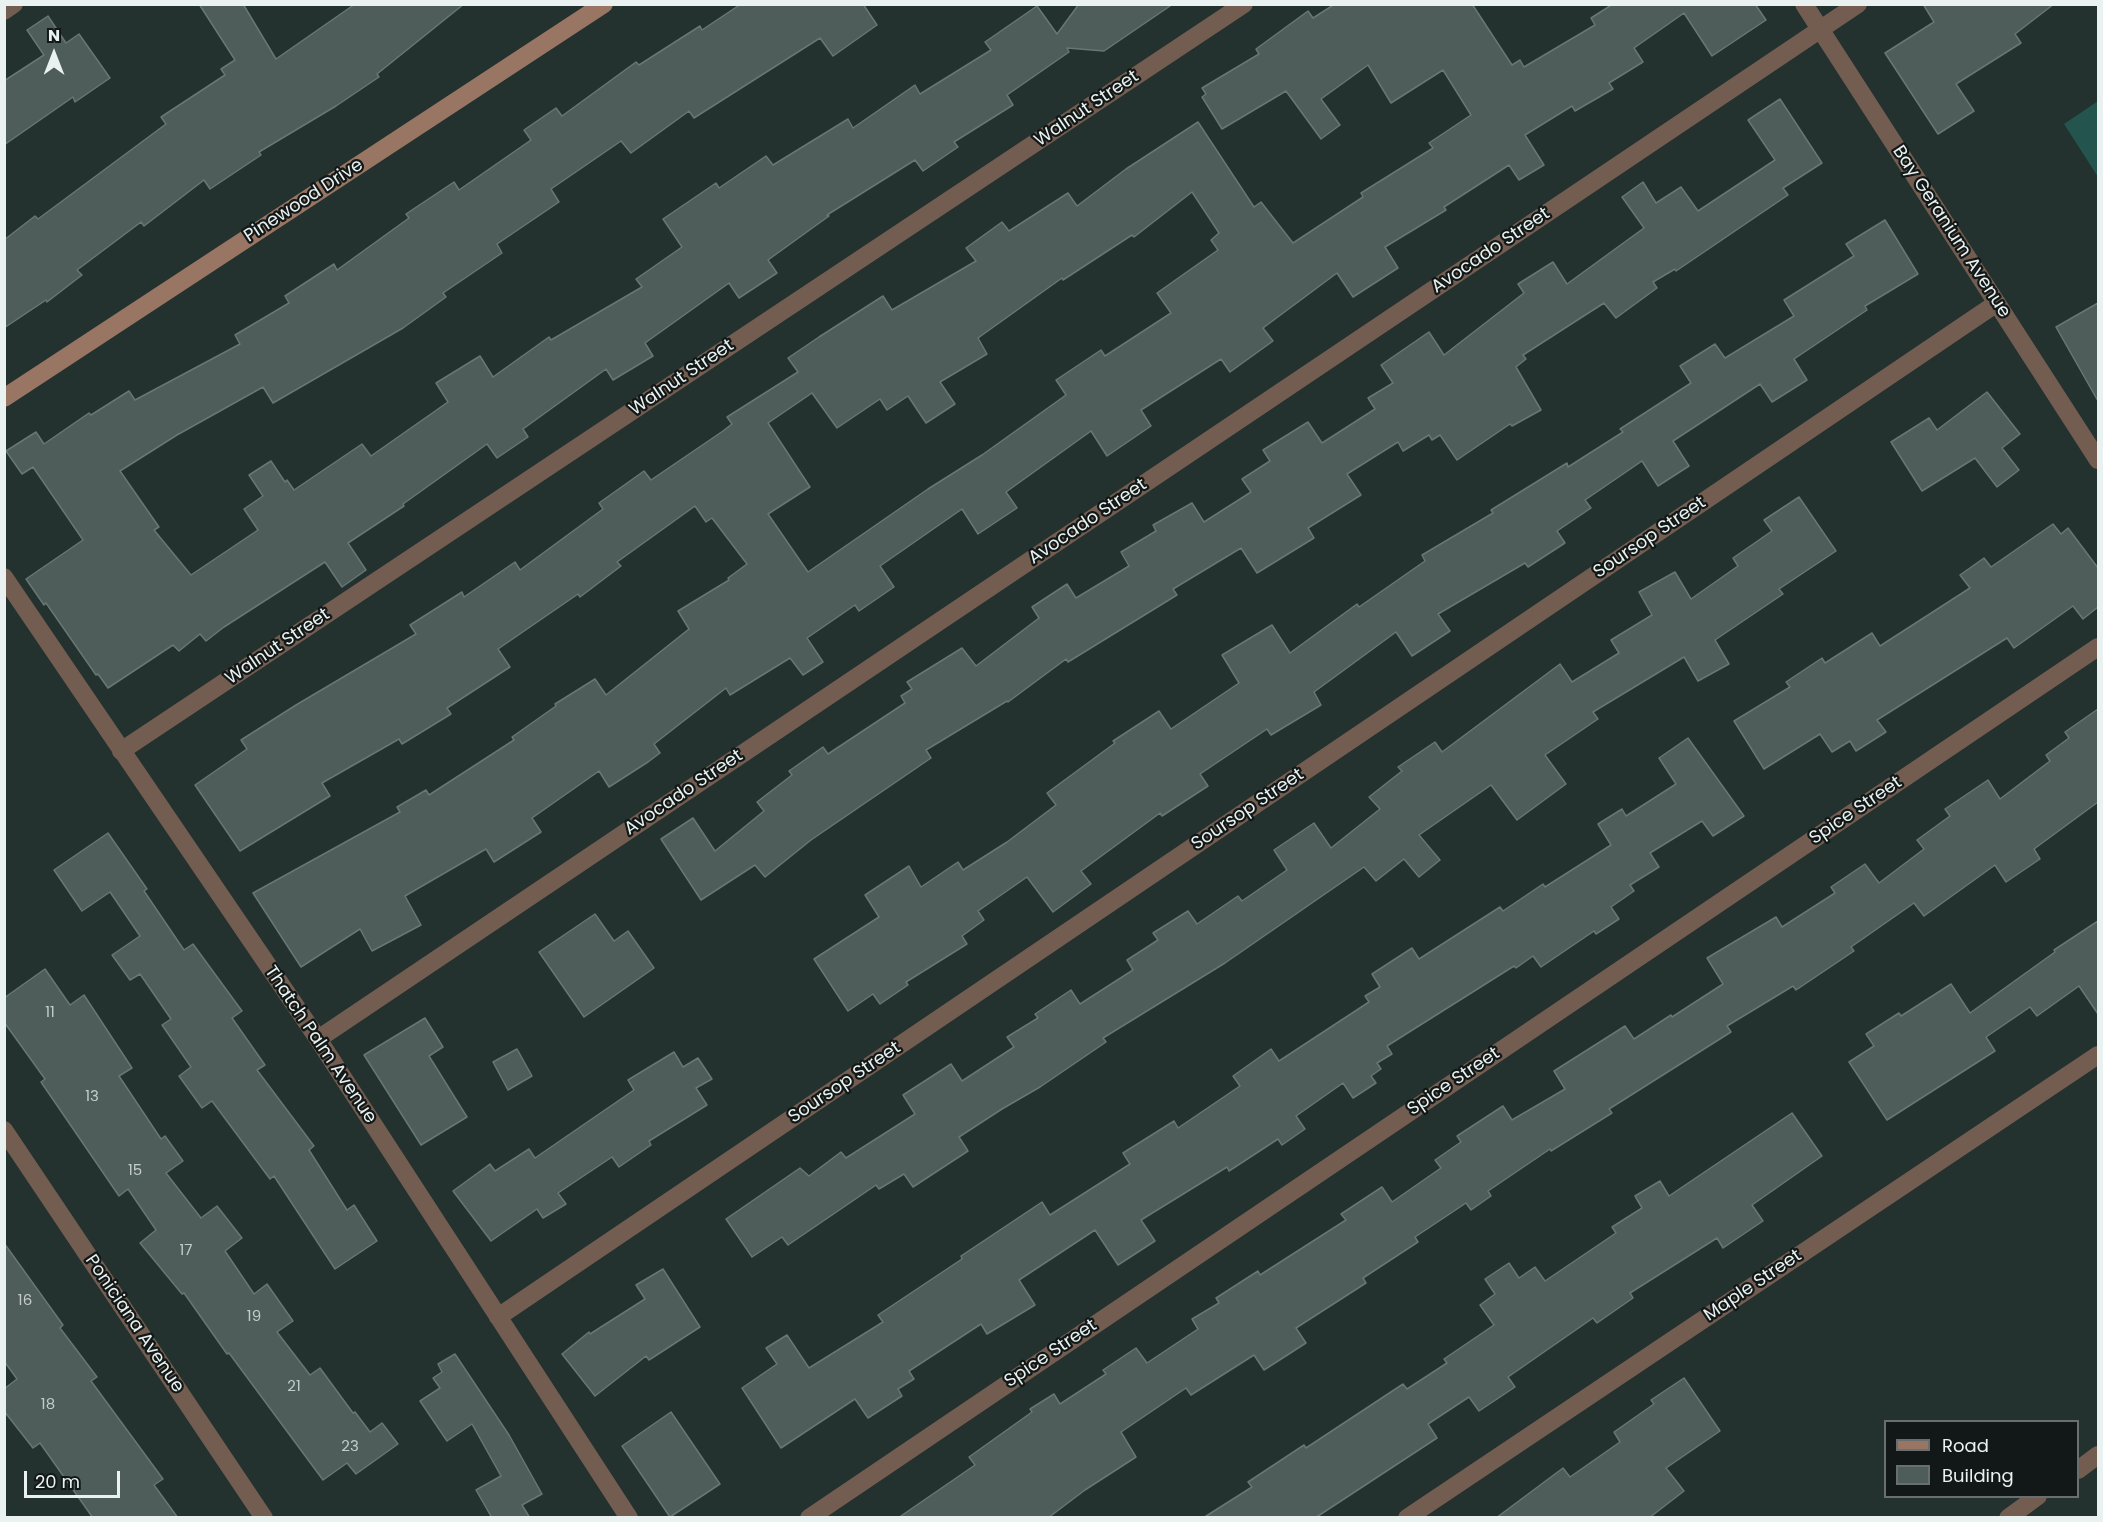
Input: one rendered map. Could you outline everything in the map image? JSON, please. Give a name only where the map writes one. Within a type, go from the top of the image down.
[{"type":"main road","name":"Pinewood Drive","points":[[4,398],[603,4]]},
{"type":"street","points":[[4,10],[14,4]]},
{"type":"street","name":"Walnut Street","points":[[121,751],[1244,4]]},
{"type":"street","name":"Bay Geranium Avenue","points":[[1804,4],[2098,460]]},
{"type":"street","name":"Avocado Street","points":[[318,1039],[1858,4]]},
{"type":"street","name":"Soursop Street","points":[[498,1317],[1997,303]]},
{"type":"street","name":"Thatch Palm Avenue","points":[[4,577],[318,1039],[629,1518]]},
{"type":"street","name":"Spice Street","points":[[808,1518],[2098,647]]},
{"type":"street","name":"Maple Street","points":[[1407,1518],[2098,1055]]},
{"type":"street","name":"Poniciana Avenue","points":[[4,1130],[264,1518]]},
{"type":"street","points":[[2079,1469],[2098,1455]]},
{"type":"street","points":[[2008,1518],[2037,1498]]},
{"type":"green space","points":[[2098,101],[2098,177],[2064,124]]},
{"type":"building","points":[[199,4],[243,4],[276,59],[355,4],[464,4],[377,74],[379,77],[336,106],[259,152],[261,155],[210,189],[204,180],[144,226],[141,222],[77,270],[82,275],[47,302],[46,300],[4,328],[4,240],[35,216],[38,219],[166,124],[161,117],[225,75],[221,69],[235,60]]},
{"type":"building","points":[[741,4],[863,4],[877,25],[833,56],[820,38],[694,118],[689,111],[631,153],[621,141],[551,189],[559,202],[497,244],[502,253],[443,293],[446,297],[403,328],[273,403],[263,387],[177,435],[120,471],[159,527],[154,530],[191,575],[258,530],[244,509],[263,496],[249,475],[271,461],[285,482],[287,480],[294,490],[362,444],[371,456],[448,402],[436,383],[480,356],[493,377],[549,337],[551,340],[642,287],[636,279],[682,247],[663,219],[716,183],[719,188],[766,156],[773,165],[848,119],[853,128],[915,85],[920,94],[991,50],[985,42],[1037,6],[1057,34],[1079,4],[1173,4],[1104,51],[1067,48],[1069,52],[1007,95],[1013,105],[954,142],[958,147],[923,171],[915,160],[827,215],[829,216],[768,260],[777,273],[739,298],[729,283],[645,343],[653,356],[613,380],[606,369],[523,429],[528,437],[497,458],[487,444],[403,504],[404,506],[348,543],[366,570],[342,587],[325,562],[206,641],[200,634],[179,651],[173,645],[108,688],[26,579],[83,540],[33,467],[22,474],[6,451],[36,432],[44,444],[89,413],[91,415],[129,391],[135,400],[240,344],[235,335],[289,303],[285,296],[334,264],[337,270],[409,218],[406,214],[454,182],[459,190],[531,140],[524,130],[556,108],[562,116],[636,62],[639,65],[700,26],[702,30]]},
{"type":"building","points":[[1335,4],[1472,4],[1512,65],[1520,60],[1524,67],[1595,25],[1591,18],[1613,4],[1755,4],[1766,20],[1712,56],[1684,13],[1634,48],[1643,62],[1609,83],[1613,89],[1575,111],[1572,106],[1525,135],[1544,165],[1519,180],[1509,165],[1444,207],[1446,210],[1385,247],[1398,268],[1353,297],[1337,273],[1263,328],[1273,341],[1230,372],[1221,359],[1141,410],[1151,426],[1107,456],[1091,431],[1006,492],[1017,508],[978,534],[962,509],[880,566],[894,587],[859,611],[855,605],[807,638],[823,662],[803,675],[790,658],[730,695],[726,688],[654,744],[660,753],[648,762],[609,787],[599,771],[532,818],[541,832],[494,862],[486,849],[405,896],[421,925],[372,951],[360,929],[301,967],[253,893],[400,812],[397,807],[426,790],[429,795],[514,740],[512,737],[556,706],[555,704],[595,679],[606,695],[689,629],[678,611],[729,580],[728,578],[747,564],[712,518],[706,522],[695,506],[617,562],[621,566],[580,597],[578,594],[498,649],[510,667],[447,708],[451,714],[402,744],[399,739],[322,783],[330,796],[240,851],[195,785],[247,749],[241,740],[416,634],[410,625],[462,592],[464,597],[515,562],[520,570],[603,509],[599,503],[644,471],[651,480],[723,431],[732,424],[727,417],[798,372],[788,358],[819,337],[883,296],[892,310],[976,261],[966,248],[1002,222],[1009,231],[1068,193],[1077,206],[1126,169],[1198,122],[1254,207],[1261,202],[1293,243],[1363,197],[1361,193],[1433,148],[1429,143],[1471,115],[1443,70],[1391,103],[1368,65],[1321,99],[1340,125],[1321,139],[1286,91],[1222,129],[1202,97],[1206,94],[1202,88],[1259,54],[1256,49],[1308,11],[1313,18]],"holes":[[[1192,192],[1219,233],[1211,240],[1218,250],[1157,293],[1171,313],[1105,356],[1101,350],[1056,380],[1066,395],[982,455],[928,489],[808,572],[768,514],[810,487],[768,423],[812,393],[837,428],[880,399],[887,410],[908,396],[926,423],[955,404],[940,382],[987,354],[978,338],[1062,278],[1063,280],[1132,235],[1134,237]]]},
{"type":"building","points":[[1923,4],[2054,4],[2015,34],[2021,43],[1956,84],[1974,111],[1938,134],[1885,53],[1934,22]]},
{"type":"building","points":[[48,16],[66,43],[79,34],[110,78],[75,102],[73,97],[4,145],[4,81],[44,55],[27,30]]},
{"type":"building","points":[[1780,99],[1822,163],[1783,188],[1788,195],[1676,271],[1675,269],[1653,282],[1657,288],[1616,318],[1604,303],[1523,355],[1526,359],[1516,367],[1541,410],[1512,426],[1510,424],[1457,460],[1440,435],[1432,440],[1429,435],[1403,451],[1398,442],[1347,474],[1361,495],[1308,528],[1314,538],[1257,573],[1241,548],[1173,589],[1177,595],[1068,662],[1066,659],[1008,702],[926,750],[931,758],[811,840],[765,877],[755,865],[701,900],[661,839],[693,818],[715,851],[764,811],[757,802],[792,775],[789,771],[823,747],[828,754],[905,703],[901,696],[912,689],[907,682],[962,648],[976,666],[1039,618],[1032,607],[1067,584],[1076,598],[1129,566],[1121,552],[1156,531],[1153,525],[1192,503],[1204,522],[1251,492],[1242,479],[1270,461],[1263,450],[1308,422],[1322,443],[1375,409],[1368,398],[1393,383],[1381,365],[1429,332],[1444,355],[1524,293],[1518,284],[1553,262],[1567,284],[1644,228],[1622,197],[1643,182],[1656,203],[1681,187],[1698,211],[1775,160],[1748,120]]},
{"type":"building","points":[[1885,220],[1918,274],[1865,306],[1867,310],[1794,359],[1807,380],[1772,402],[1760,384],[1673,441],[1689,466],[1658,486],[1642,461],[1585,500],[1591,508],[1557,531],[1565,543],[1528,567],[1525,563],[1438,614],[1450,631],[1412,656],[1396,632],[1314,692],[1321,705],[1271,735],[1267,729],[1200,774],[1208,786],[1162,816],[1160,813],[1081,871],[1091,884],[1053,912],[1027,877],[978,911],[984,920],[962,936],[967,944],[906,982],[908,985],[880,1004],[873,994],[848,1011],[814,959],[879,917],[865,895],[909,866],[921,887],[958,862],[963,870],[1007,842],[1056,805],[1047,793],[1115,743],[1113,741],[1159,711],[1171,729],[1239,683],[1222,655],[1272,625],[1290,653],[1357,604],[1359,607],[1425,561],[1422,555],[1493,513],[1491,510],[1567,463],[1568,467],[1623,432],[1620,429],[1691,383],[1680,366],[1715,344],[1725,358],[1794,316],[1784,300],[1854,256],[1846,244]]},
{"type":"building","points":[[2098,303],[2098,401],[2056,327]]},
{"type":"building","points":[[1987,392],[2020,434],[2002,448],[2019,470],[1997,487],[1975,458],[1922,491],[1891,442],[1929,418],[1937,430]]},
{"type":"building","points":[[1799,497],[1836,551],[1779,589],[1783,594],[1715,640],[1729,664],[1698,681],[1684,657],[1593,712],[1598,719],[1545,755],[1566,784],[1517,820],[1491,785],[1419,835],[1440,860],[1419,877],[1404,859],[1376,881],[1364,867],[1225,963],[1103,1038],[1106,1042],[1040,1087],[959,1137],[968,1151],[913,1187],[904,1174],[879,1189],[876,1185],[788,1245],[782,1237],[752,1257],[726,1219],[800,1168],[809,1176],[841,1152],[846,1158],[915,1114],[903,1095],[951,1064],[962,1081],[1014,1047],[1007,1037],[1038,1018],[1035,1014],[1071,990],[1080,1004],[1133,970],[1127,960],[1158,940],[1153,933],[1188,911],[1197,924],[1238,896],[1242,901],[1287,870],[1274,850],[1314,823],[1331,848],[1380,809],[1369,797],[1402,771],[1398,767],[1435,742],[1442,752],[1560,664],[1572,682],[1619,653],[1611,640],[1652,615],[1639,592],[1675,572],[1691,599],[1738,566],[1733,558],[1772,531],[1764,520]]},
{"type":"building","points":[[2053,524],[2061,534],[2068,528],[2098,568],[2098,607],[2083,619],[2073,606],[2014,648],[2007,638],[1877,720],[1886,732],[1856,751],[1850,741],[1832,752],[1820,734],[1764,769],[1734,721],[1790,687],[1786,682],[1822,658],[1825,663],[1872,633],[1880,646],[1970,588],[1960,575],[1984,558],[1991,567]]},
{"type":"building","points":[[2098,709],[2098,802],[2034,849],[2040,859],[2006,882],[1995,865],[1924,916],[1914,903],[1851,947],[1854,951],[1796,990],[1793,986],[1727,1026],[1731,1032],[1609,1109],[1612,1113],[1551,1151],[1550,1149],[1488,1191],[1491,1196],[1471,1210],[1466,1203],[1415,1237],[1418,1242],[1363,1278],[1366,1283],[1296,1328],[1306,1343],[1264,1370],[1254,1355],[1191,1395],[1186,1388],[1121,1432],[1136,1457],[1085,1490],[1048,1518],[898,1518],[975,1465],[969,1457],[1032,1412],[1030,1409],[1054,1394],[1060,1404],[1106,1374],[1103,1370],[1136,1348],[1147,1363],[1198,1329],[1192,1319],[1219,1303],[1216,1298],[1258,1271],[1260,1275],[1346,1220],[1341,1214],[1382,1187],[1392,1202],[1441,1168],[1435,1160],[1461,1142],[1457,1136],[1503,1106],[1512,1120],[1565,1089],[1554,1071],[1625,1026],[1634,1039],[1723,984],[1707,958],[1776,917],[1782,927],[1835,893],[1831,887],[1865,864],[1879,883],[1924,849],[1917,840],[1950,816],[1945,809],[1988,780],[2000,799],[2050,761],[2046,755],[2069,738],[2065,732]]},
{"type":"building","points":[[1688,738],[1744,816],[1713,836],[1702,821],[1650,853],[1659,867],[1630,885],[1634,891],[1611,907],[1619,919],[1596,934],[1594,931],[1541,967],[1533,956],[1516,968],[1514,966],[1387,1046],[1392,1054],[1377,1063],[1381,1069],[1371,1076],[1376,1083],[1353,1098],[1343,1083],[1296,1116],[1305,1129],[1282,1145],[1278,1139],[1229,1171],[1227,1167],[1141,1220],[1155,1241],[1118,1265],[1095,1230],[1019,1280],[1035,1305],[987,1334],[981,1324],[909,1371],[914,1379],[898,1389],[902,1396],[868,1418],[855,1399],[781,1448],[742,1388],[777,1364],[766,1348],[787,1335],[809,1368],[883,1322],[878,1315],[1042,1202],[1050,1215],[1130,1164],[1123,1153],[1174,1121],[1178,1128],[1240,1086],[1233,1076],[1271,1049],[1279,1061],[1369,1002],[1365,996],[1380,987],[1372,974],[1412,948],[1419,959],[1500,907],[1503,911],[1543,884],[1545,887],[1611,845],[1598,824],[1622,809],[1626,816],[1676,784],[1659,758]]},
{"type":"building","points":[[108,833],[147,889],[144,891],[184,950],[193,944],[242,1011],[232,1018],[265,1065],[257,1070],[314,1146],[309,1150],[347,1210],[354,1205],[377,1241],[335,1269],[274,1176],[270,1179],[212,1101],[202,1108],[179,1076],[191,1067],[162,1025],[171,1019],[140,974],[130,980],[112,955],[140,936],[110,892],[82,911],[54,870]]},
{"type":"building","points":[[595,914],[614,941],[628,931],[654,968],[584,1017],[539,952]]},
{"type":"building","points":[[2098,921],[2098,1014],[2079,986],[2037,1016],[2030,1007],[1986,1037],[1995,1051],[1887,1120],[1849,1062],[1874,1046],[1866,1034],[1899,1013],[1901,1016],[1951,984],[1970,1013],[2055,952],[2054,950]]},
{"type":"building","points":[[45,969],[70,1005],[84,995],[132,1068],[119,1076],[161,1139],[165,1136],[183,1161],[166,1173],[201,1218],[217,1206],[242,1238],[225,1251],[254,1294],[267,1284],[293,1321],[277,1332],[310,1375],[320,1368],[370,1432],[382,1423],[398,1444],[356,1474],[347,1463],[323,1480],[229,1353],[227,1354],[184,1293],[182,1294],[140,1243],[156,1230],[128,1189],[119,1196],[41,1082],[45,1079],[4,1022],[4,998]]},
{"type":"building","points":[[425,1018],[443,1047],[429,1056],[467,1117],[421,1145],[364,1055]]},
{"type":"building","points":[[517,1049],[532,1076],[508,1090],[493,1062]]},
{"type":"building","points":[[674,1052],[683,1067],[698,1058],[712,1079],[696,1088],[707,1105],[649,1141],[651,1145],[619,1167],[612,1157],[558,1193],[566,1204],[543,1218],[537,1209],[491,1241],[453,1191],[490,1164],[495,1171],[529,1149],[535,1158],[634,1090],[628,1080]]},
{"type":"building","points":[[1792,1113],[1822,1156],[1752,1205],[1763,1221],[1723,1248],[1717,1238],[1630,1293],[1633,1298],[1597,1323],[1593,1318],[1508,1377],[1515,1387],[1479,1411],[1469,1397],[1428,1424],[1437,1438],[1315,1518],[1203,1518],[1252,1487],[1248,1482],[1304,1445],[1306,1448],[1403,1384],[1407,1389],[1447,1363],[1444,1359],[1494,1325],[1480,1305],[1495,1294],[1485,1279],[1509,1263],[1519,1278],[1535,1267],[1545,1281],[1616,1233],[1612,1227],[1642,1208],[1635,1196],[1660,1181],[1669,1196]]},
{"type":"building","points":[[4,1243],[63,1325],[60,1328],[97,1377],[91,1381],[163,1479],[154,1485],[178,1518],[93,1518],[40,1443],[33,1448],[4,1411],[4,1389],[17,1379],[4,1361]]},
{"type":"building","points":[[663,1269],[700,1327],[649,1360],[646,1356],[595,1396],[562,1354],[589,1332],[590,1334],[645,1299],[636,1285]]},
{"type":"building","points":[[455,1354],[509,1435],[542,1494],[522,1505],[530,1518],[492,1518],[476,1490],[501,1476],[472,1424],[447,1441],[420,1401],[440,1388],[433,1378],[442,1372],[438,1364]]},
{"type":"building","points":[[1684,1378],[1720,1431],[1666,1468],[1684,1491],[1649,1518],[1496,1518],[1563,1468],[1570,1477],[1620,1442],[1614,1432],[1654,1404],[1651,1400]]},
{"type":"building","points":[[671,1412],[720,1484],[670,1517],[622,1446]]}]
